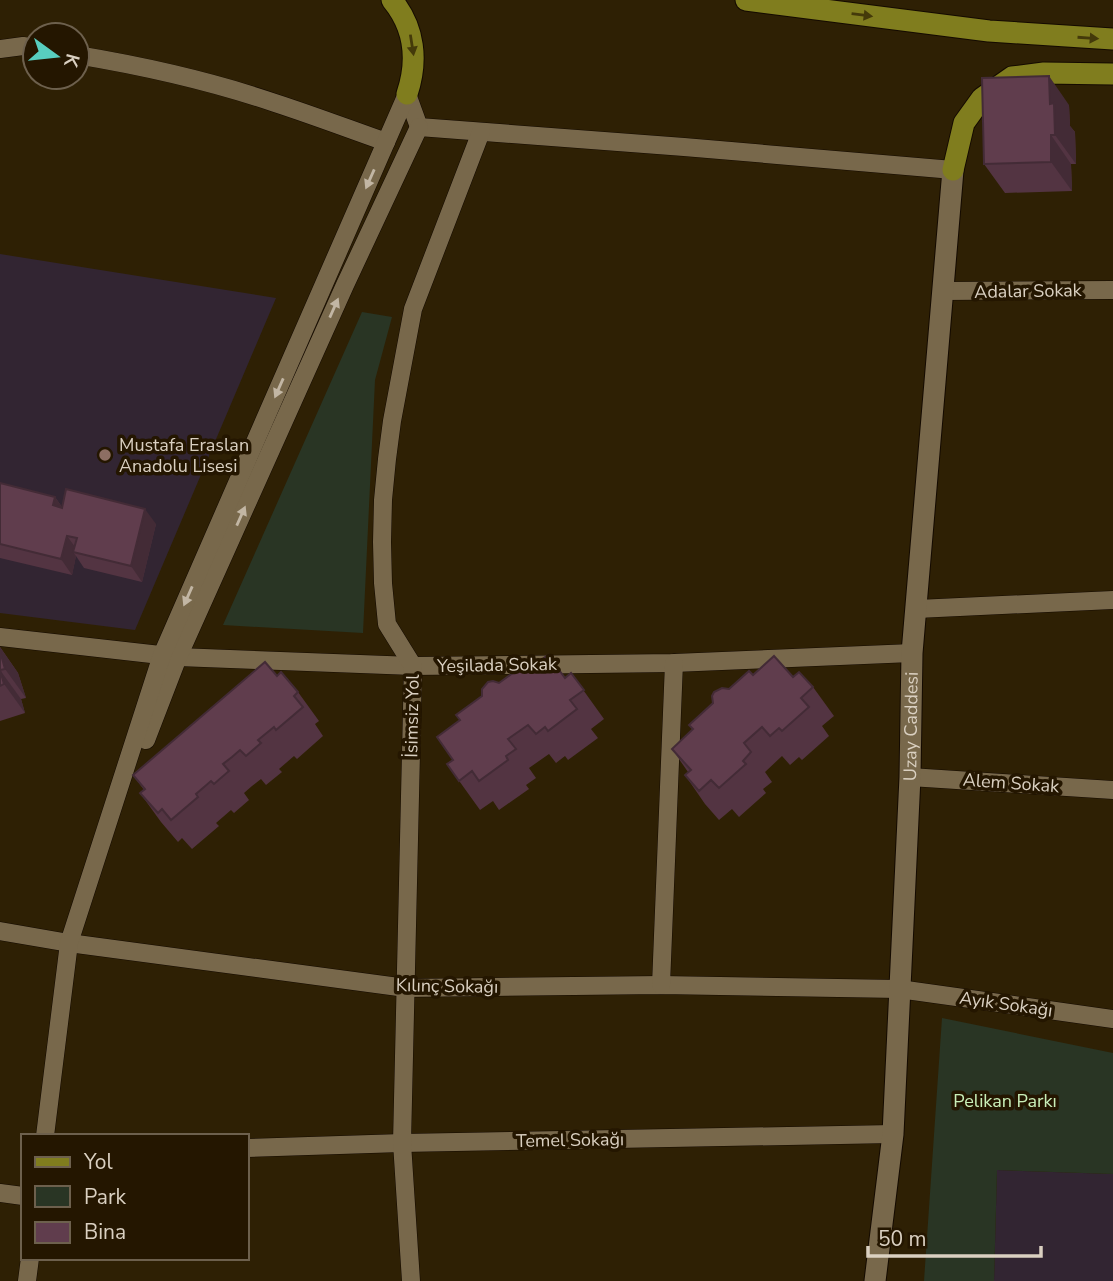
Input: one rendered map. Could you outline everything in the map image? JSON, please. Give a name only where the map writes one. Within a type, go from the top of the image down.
[{"type":"main road","points":[[392,0],[407,23],[414,51],[407,94]]},
{"type":"main road","points":[[746,0],[989,31],[1113,39]]},
{"type":"main road","points":[[953,170],[964,123],[982,98],[1012,77],[1113,74]]},
{"type":"main road","name":"Uzay Caddesi","points":[[875,1281],[893,1134],[910,777],[912,653],[953,170]]},
{"type":"street","points":[[0,49],[21,46]]},
{"type":"street","points":[[91,57],[215,85],[273,102],[386,142]]},
{"type":"street","points":[[170,656],[419,127],[407,94]]},
{"type":"street","points":[[45,1134],[69,943],[170,656],[407,94]]},
{"type":"street","points":[[419,127],[953,170]]},
{"type":"street","name":"İsimsiz Yol","points":[[411,1281],[402,1143],[413,666],[387,624],[383,583],[383,500],[392,421],[413,309],[481,132]]},
{"type":"street","name":"Adalar Sokak","points":[[943,291],[1113,290]]},
{"type":"street","points":[[917,609],[1113,600]]},
{"type":"street","name":"Yeşilada Sokak","points":[[0,637],[170,656],[413,666],[674,663],[912,653]]},
{"type":"street","points":[[661,985],[674,663]]},
{"type":"street","name":"Alem Sokak","points":[[910,777],[1113,790]]},
{"type":"street","name":"Kılınç Sokağı","points":[[0,930],[69,943],[407,988],[661,985],[899,989]]},
{"type":"street","name":"Ayık Sokağı","points":[[899,989],[1113,1019]]},
{"type":"street","name":"Temel Sokağı","points":[[248,1148],[893,1134]]},
{"type":"street","points":[[0,1193],[21,1196]]},
{"type":"street","points":[[27,1281],[30,1260]]},
{"type":"shaded area","name":"Mustafa Eraslan Anadolu Lisesi","points":[[0,254],[276,298],[135,630],[0,613]]},
{"type":"shaded area","points":[[997,1170],[1113,1174],[1113,1281],[994,1281]]},
{"type":"green space","points":[[362,312],[392,317],[375,380],[363,633],[223,625]]},
{"type":"green space","name":"Pelikan Parkı","points":[[942,1018],[1113,1053],[1113,1174],[997,1170],[994,1281],[924,1281]]},
{"type":"building","points":[[1049,76],[1050,104],[1054,103],[1055,135],[1051,135],[1051,162],[984,164],[982,78]]},
{"type":"building","points":[[0,483],[55,497],[53,505],[62,508],[66,489],[145,509],[131,566],[73,552],[77,538],[67,536],[61,559],[0,544]]},
{"type":"building","points":[[0,651],[5,669],[0,670]]},
{"type":"building","points":[[548,655],[565,678],[571,673],[584,690],[570,700],[577,709],[548,731],[545,727],[536,734],[528,725],[508,739],[516,749],[506,756],[508,760],[479,781],[472,771],[459,781],[447,764],[453,760],[437,737],[460,720],[456,715],[482,696],[482,689],[488,682],[499,683],[521,667],[525,672]]},
{"type":"building","points":[[774,656],[793,677],[799,672],[813,687],[801,698],[809,707],[782,731],[779,728],[770,736],[762,727],[744,743],[751,752],[743,761],[746,764],[719,788],[711,780],[699,791],[685,775],[691,770],[672,749],[693,729],[689,725],[713,703],[714,692],[722,688],[729,689],[749,671],[753,675]]},
{"type":"building","points":[[265,662],[277,676],[281,672],[298,692],[294,696],[303,707],[276,730],[274,727],[258,740],[261,743],[246,756],[240,750],[223,764],[229,771],[214,784],[211,781],[196,794],[198,797],[171,820],[162,809],[158,813],[140,793],[145,789],[133,775]]},
{"type":"building","points":[[0,670],[4,684],[0,686]]},
{"type":"place","name":"Mustafa Eraslan Anadolu Lisesi","points":[[105,455]]}]
